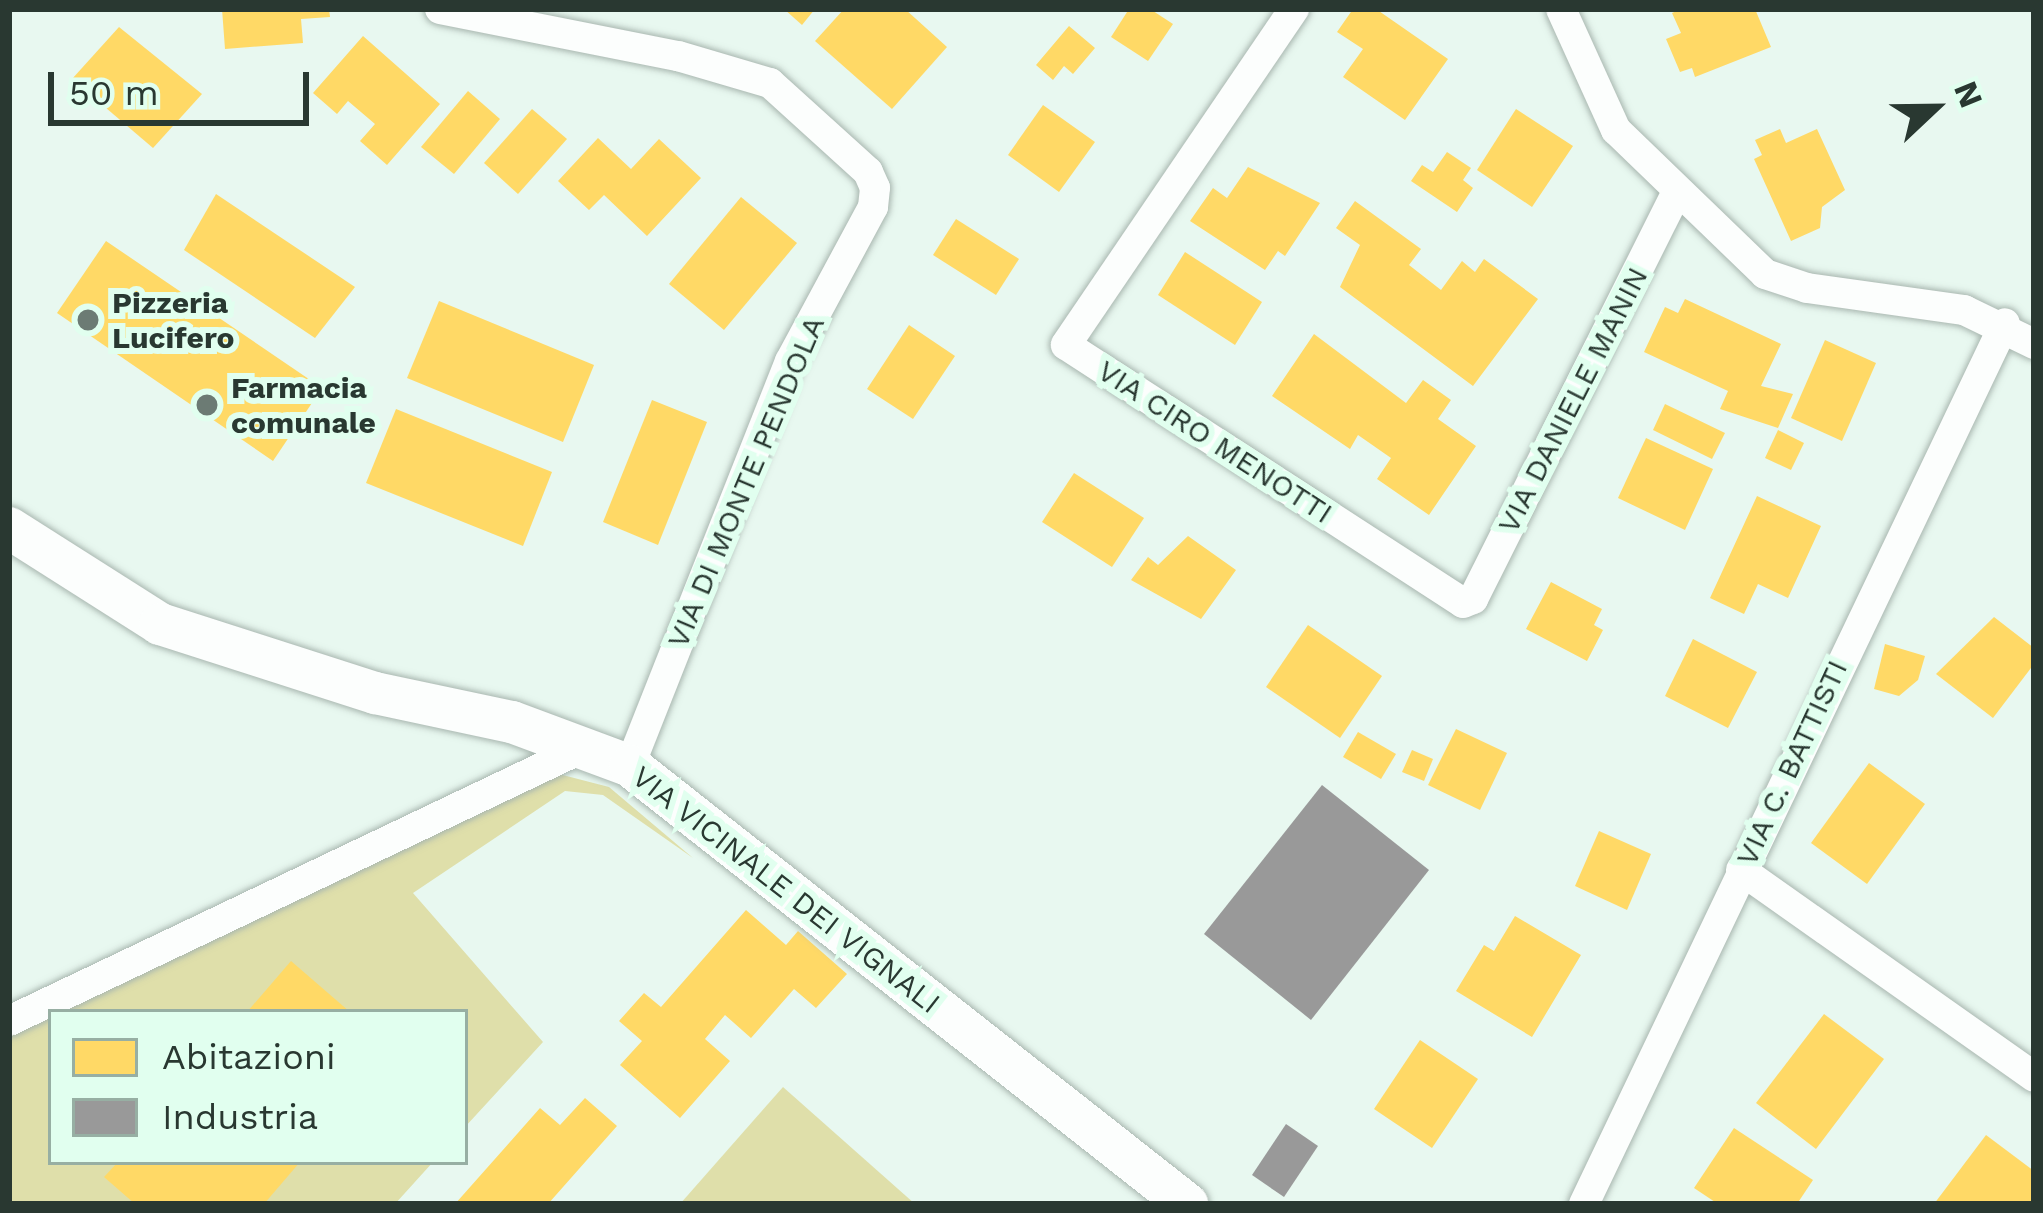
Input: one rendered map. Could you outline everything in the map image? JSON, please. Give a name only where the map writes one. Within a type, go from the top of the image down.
[{"type":"street","name":"VIA DI MONTE PENDOLA","points":[[440,9],[678,56],[770,83],[868,172],[875,188],[873,206],[790,361],[630,766]]},
{"type":"street","name":"VIA CIRO MENOTTI","points":[[1294,9],[1066,345],[1463,603]]},
{"type":"street","points":[[1561,9],[1616,130],[1765,274],[2005,323],[2034,344]]},
{"type":"street","name":"VIA DANIELE MANIN","points":[[1463,603],[1473,599],[1677,190]]},
{"type":"street","name":"VIA C. BATTISTI","points":[[1584,1204],[2005,323]]},
{"type":"street","name":"VIA VICINALE DEI VIGNALI","points":[[9,528],[160,624],[375,694],[512,722],[630,766],[1187,1204]]},
{"type":"street","points":[[9,1022],[583,748]]},
{"type":"street","points":[[1741,870],[2034,1077]]},
{"type":"green space","points":[[551,772],[609,787],[693,858],[603,795],[565,791],[413,893],[543,1042],[468,1124],[468,1009],[62,1009]]},
{"type":"green space","points":[[48,1016],[48,1165],[430,1165],[395,1204],[9,1204],[9,1036]]},
{"type":"green space","points":[[783,1087],[915,1204],[680,1204]]},
{"type":"building: Abitazioni","points":[[222,9],[329,9],[330,17],[301,19],[303,43],[225,49]]},
{"type":"building: Abitazioni","points":[[784,9],[815,9],[802,25]]},
{"type":"building: Abitazioni","points":[[844,9],[905,9],[947,47],[892,109],[815,41]]},
{"type":"building: Abitazioni","points":[[1129,9],[1150,9],[1173,24],[1148,61],[1111,37]]},
{"type":"building: Abitazioni","points":[[1353,9],[1376,9],[1448,59],[1405,120],[1343,77],[1363,49],[1337,32]]},
{"type":"building: Abitazioni","points":[[1755,9],[1771,47],[1695,77],[1692,68],[1680,72],[1666,39],[1681,33],[1672,13]]},
{"type":"building: Abitazioni","points":[[1069,26],[1095,48],[1073,74],[1064,66],[1053,80],[1036,65]]},
{"type":"building: Abitazioni","points":[[119,27],[202,94],[153,148],[72,79]]},
{"type":"building: Abitazioni","points":[[363,36],[440,104],[387,165],[360,141],[375,124],[348,101],[337,114],[313,93]]},
{"type":"building: Abitazioni","points":[[468,91],[500,119],[454,174],[421,147]]},
{"type":"building: Abitazioni","points":[[1043,105],[1095,142],[1059,192],[1008,155]]},
{"type":"building: Abitazioni","points":[[532,109],[567,139],[518,194],[484,163]]},
{"type":"building: Abitazioni","points":[[1516,109],[1573,146],[1532,207],[1477,170]]},
{"type":"building: Abitazioni","points":[[1780,129],[1786,143],[1817,129],[1845,190],[1822,207],[1820,228],[1791,241],[1754,159],[1762,155],[1755,140]]},
{"type":"building: Abitazioni","points":[[598,138],[631,169],[659,139],[701,178],[647,236],[604,195],[589,210],[558,181]]},
{"type":"building: Abitazioni","points":[[1447,152],[1471,168],[1463,180],[1473,188],[1457,212],[1411,181],[1422,165],[1433,172]]},
{"type":"building: Abitazioni","points":[[1248,167],[1320,203],[1285,256],[1278,251],[1265,270],[1190,221],[1213,188],[1227,198]]},
{"type":"building: Abitazioni","points":[[216,194],[355,287],[315,338],[184,250]]},
{"type":"building: Abitazioni","points":[[741,197],[797,243],[724,330],[669,284]]},
{"type":"building: Abitazioni","points":[[1355,201],[1421,249],[1409,265],[1441,290],[1462,261],[1475,272],[1484,259],[1538,299],[1473,386],[1340,287],[1360,245],[1336,228]]},
{"type":"building: Abitazioni","points":[[956,219],[1019,259],[996,295],[933,255]]},
{"type":"building: Abitazioni","points":[[106,241],[322,388],[273,461],[57,313]]},
{"type":"building: Abitazioni","points":[[1185,252],[1262,302],[1235,345],[1158,295]]},
{"type":"building: Abitazioni","points":[[1685,299],[1781,344],[1761,386],[1793,394],[1778,428],[1720,409],[1728,391],[1644,352],[1665,307],[1678,313]]},
{"type":"building: Abitazioni","points":[[439,301],[594,365],[563,442],[407,378]]},
{"type":"building: Abitazioni","points":[[909,325],[955,356],[913,419],[867,389]]},
{"type":"building: Abitazioni","points":[[1314,334],[1406,403],[1423,380],[1451,400],[1438,419],[1476,446],[1429,515],[1377,479],[1391,458],[1358,435],[1350,449],[1272,396]]},
{"type":"building: Abitazioni","points":[[1825,340],[1876,363],[1842,441],[1791,418]]},
{"type":"building: Abitazioni","points":[[652,400],[707,422],[658,545],[603,522]]},
{"type":"building: Abitazioni","points":[[1665,404],[1725,433],[1712,459],[1653,430]]},
{"type":"building: Abitazioni","points":[[396,409],[552,472],[523,546],[366,483]]},
{"type":"building: Abitazioni","points":[[1778,430],[1804,443],[1791,470],[1765,458]]},
{"type":"building: Abitazioni","points":[[1646,438],[1713,469],[1685,530],[1618,498]]},
{"type":"building: Abitazioni","points":[[1074,473],[1144,518],[1112,567],[1042,522]]},
{"type":"building: Abitazioni","points":[[1757,496],[1821,526],[1788,598],[1758,584],[1744,614],[1710,598]]},
{"type":"building: Abitazioni","points":[[1188,536],[1236,570],[1201,619],[1131,580],[1148,557],[1158,565]]},
{"type":"building: Abitazioni","points":[[1551,582],[1602,609],[1594,625],[1603,630],[1587,661],[1526,629]]},
{"type":"building: Abitazioni","points":[[1994,617],[2034,648],[2034,664],[1993,718],[1936,674]]},
{"type":"building: Abitazioni","points":[[1308,625],[1382,676],[1340,738],[1266,687]]},
{"type":"building: Abitazioni","points":[[1693,639],[1757,672],[1728,728],[1665,696]]},
{"type":"building: Abitazioni","points":[[1885,644],[1925,656],[1918,680],[1899,696],[1874,689]]},
{"type":"building: Abitazioni","points":[[1456,729],[1507,753],[1480,810],[1428,785]]},
{"type":"building: Abitazioni","points":[[1358,732],[1396,754],[1381,779],[1343,757]]},
{"type":"building: Abitazioni","points":[[1412,750],[1433,759],[1424,781],[1402,772]]},
{"type":"building: Abitazioni","points":[[1869,763],[1925,804],[1867,884],[1811,843]]},
{"type":"building: Abitazioni","points":[[1599,831],[1651,854],[1627,910],[1575,886]]},
{"type":"building: Abitazioni","points":[[746,910],[786,945],[798,931],[847,974],[816,1008],[794,989],[751,1038],[725,1015],[705,1039],[730,1061],[680,1118],[620,1065],[642,1041],[619,1021],[644,993],[661,1007]]},
{"type":"building: Abitazioni","points":[[1515,916],[1581,955],[1532,1037],[1456,991],[1484,945],[1494,951]]},
{"type":"building: Abitazioni","points":[[291,961],[347,1009],[250,1009]]},
{"type":"building: Abitazioni","points":[[1824,1014],[1884,1059],[1816,1149],[1756,1103]]},
{"type":"building: Abitazioni","points":[[1420,1040],[1478,1079],[1432,1148],[1374,1109]]},
{"type":"building: Abitazioni","points":[[585,1098],[617,1126],[548,1204],[455,1204],[540,1108],[560,1125]]},
{"type":"building: Abitazioni","points":[[1734,1128],[1813,1180],[1797,1204],[1718,1204],[1694,1188]]},
{"type":"building: Abitazioni","points":[[1986,1135],[2034,1171],[2034,1204],[1934,1204]]},
{"type":"building: Abitazioni","points":[[115,1165],[297,1165],[264,1204],[135,1204],[104,1177]]},
{"type":"building: Industria","points":[[1322,785],[1429,870],[1311,1020],[1204,934]]},
{"type":"building: Industria","points":[[1286,1124],[1318,1146],[1284,1197],[1252,1175]]},
{"type":"place","name":"Pizzeria Lucifero","points":[[88,320]]},
{"type":"place","name":"Farmacia comunale","points":[[207,405]]}]
